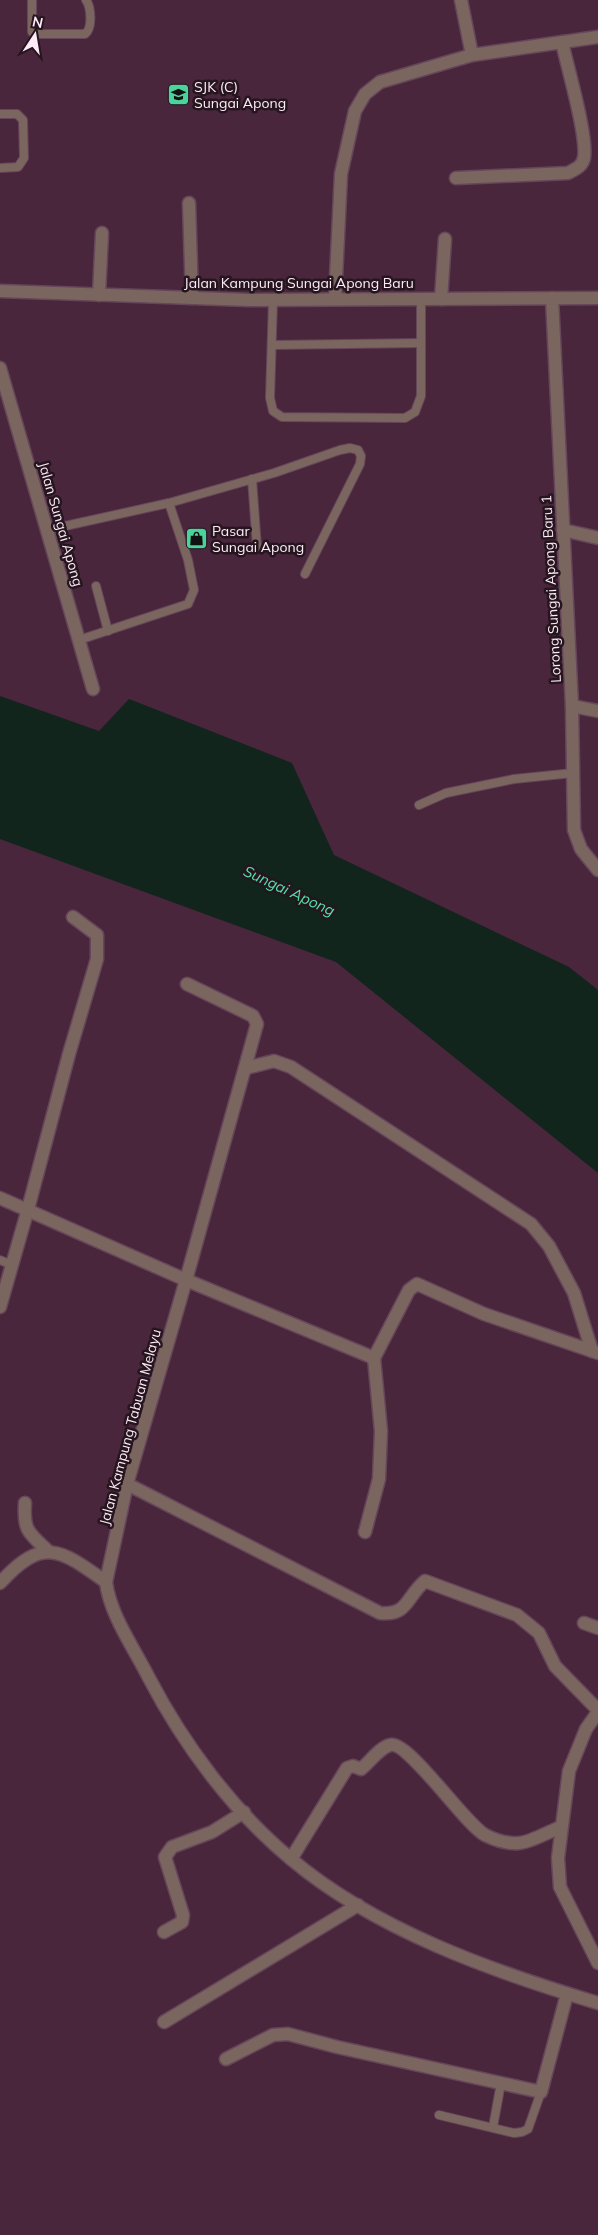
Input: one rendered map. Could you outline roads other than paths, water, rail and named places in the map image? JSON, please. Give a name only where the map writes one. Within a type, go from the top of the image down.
[{"type":"street","points":[[461,0],[472,55]]},
{"type":"street","points":[[335,299],[341,174],[355,110],[365,94],[380,82],[472,55],[598,37]]},
{"type":"street","points":[[456,178],[568,173],[580,167],[584,157],[582,132],[562,42]]},
{"type":"street","points":[[189,202],[192,298]]},
{"type":"street","points":[[99,295],[102,233]]},
{"type":"street","points":[[441,299],[445,239]]},
{"type":"street","name":"Jalan Kampung Sungai Apong Baru","points":[[0,292],[273,300],[598,298]]},
{"type":"street","name":"Lorong Sungai Apong Baru 1","points":[[552,298],[572,706],[574,830],[581,849],[598,870]]},
{"type":"street","name":"Jalan Sungai Apong","points":[[0,368],[93,689]]},
{"type":"street","points":[[563,530],[598,538]]},
{"type":"street","points":[[572,706],[598,712]]},
{"type":"street","points":[[0,1307],[97,959],[96,935],[73,917]]},
{"type":"street","name":"Jalan Kampung Tabuan Melayu","points":[[186,984],[253,1016],[257,1024],[186,1280],[126,1484],[106,1582],[116,1613],[166,1710],[212,1775],[261,1832],[291,1860],[358,1905],[408,1933],[453,1952],[567,1994],[598,2003]]},
{"type":"street","points":[[246,1068],[274,1061],[291,1067],[531,1224],[549,1246],[574,1293],[595,1352]]},
{"type":"street","points":[[0,1198],[186,1280],[374,1358]]},
{"type":"street","points":[[365,1532],[379,1479],[381,1431],[374,1358],[409,1290],[418,1284],[484,1314],[595,1352]]},
{"type":"street","points":[[126,1484],[380,1613],[391,1614],[402,1611],[415,1589],[424,1580],[517,1615],[539,1633],[555,1666],[598,1711],[586,1728],[569,1771],[558,1858],[560,1888],[598,1963]]},
{"type":"street","points":[[26,1503],[24,1521],[30,1534],[48,1551]]},
{"type":"street","points":[[0,1583],[15,1567],[30,1556],[48,1551],[63,1554],[77,1561],[106,1582]]},
{"type":"street","points":[[584,1623],[598,1628]]},
{"type":"street","points":[[291,1860],[347,1768],[353,1766],[361,1769],[385,1747],[392,1744],[400,1746],[421,1765],[452,1804],[484,1835],[501,1841],[520,1844],[561,1827]]},
{"type":"street","points":[[164,1932],[182,1922],[183,1916],[165,1857],[172,1846],[212,1832],[244,1812]]},
{"type":"street","points":[[164,2022],[358,1905]]},
{"type":"street","points":[[226,2059],[273,2035],[288,2034],[337,2047],[541,2092],[567,1994]]},
{"type":"lane","points":[[32,0],[32,32],[36,34],[85,34],[90,27],[89,6],[86,0]]},
{"type":"lane","points":[[0,114],[17,114],[23,120],[24,158],[18,167],[0,168]]},
{"type":"lane","points":[[273,300],[270,398],[273,411],[282,417],[405,418],[415,412],[421,396],[421,299]]},
{"type":"lane","points":[[272,345],[421,343]]},
{"type":"lane","points":[[47,530],[169,504],[340,450],[350,448],[358,450],[361,456],[360,464],[305,574]]},
{"type":"lane","points":[[252,479],[257,546]]},
{"type":"lane","points":[[79,640],[188,604],[194,590],[188,560],[169,504]]},
{"type":"lane","points":[[96,586],[108,631]]},
{"type":"lane","points":[[419,805],[446,792],[514,779],[573,773]]},
{"type":"lane","points":[[0,1260],[12,1265]]},
{"type":"lane","points":[[492,2127],[501,2083]]},
{"type":"lane","points":[[439,2115],[514,2133],[522,2132],[528,2129],[541,2092]]},
{"type":"water","name":"Sungai Apong","points":[[0,696],[99,731],[129,699],[292,763],[334,855],[569,967],[598,990],[598,1173],[336,962],[0,839]]},
{"type":"place","name":"SJK (C) Sungai Apong","points":[[178,95]]},
{"type":"place","name":"Pasar Sungai Apong","points":[[196,539]]}]
